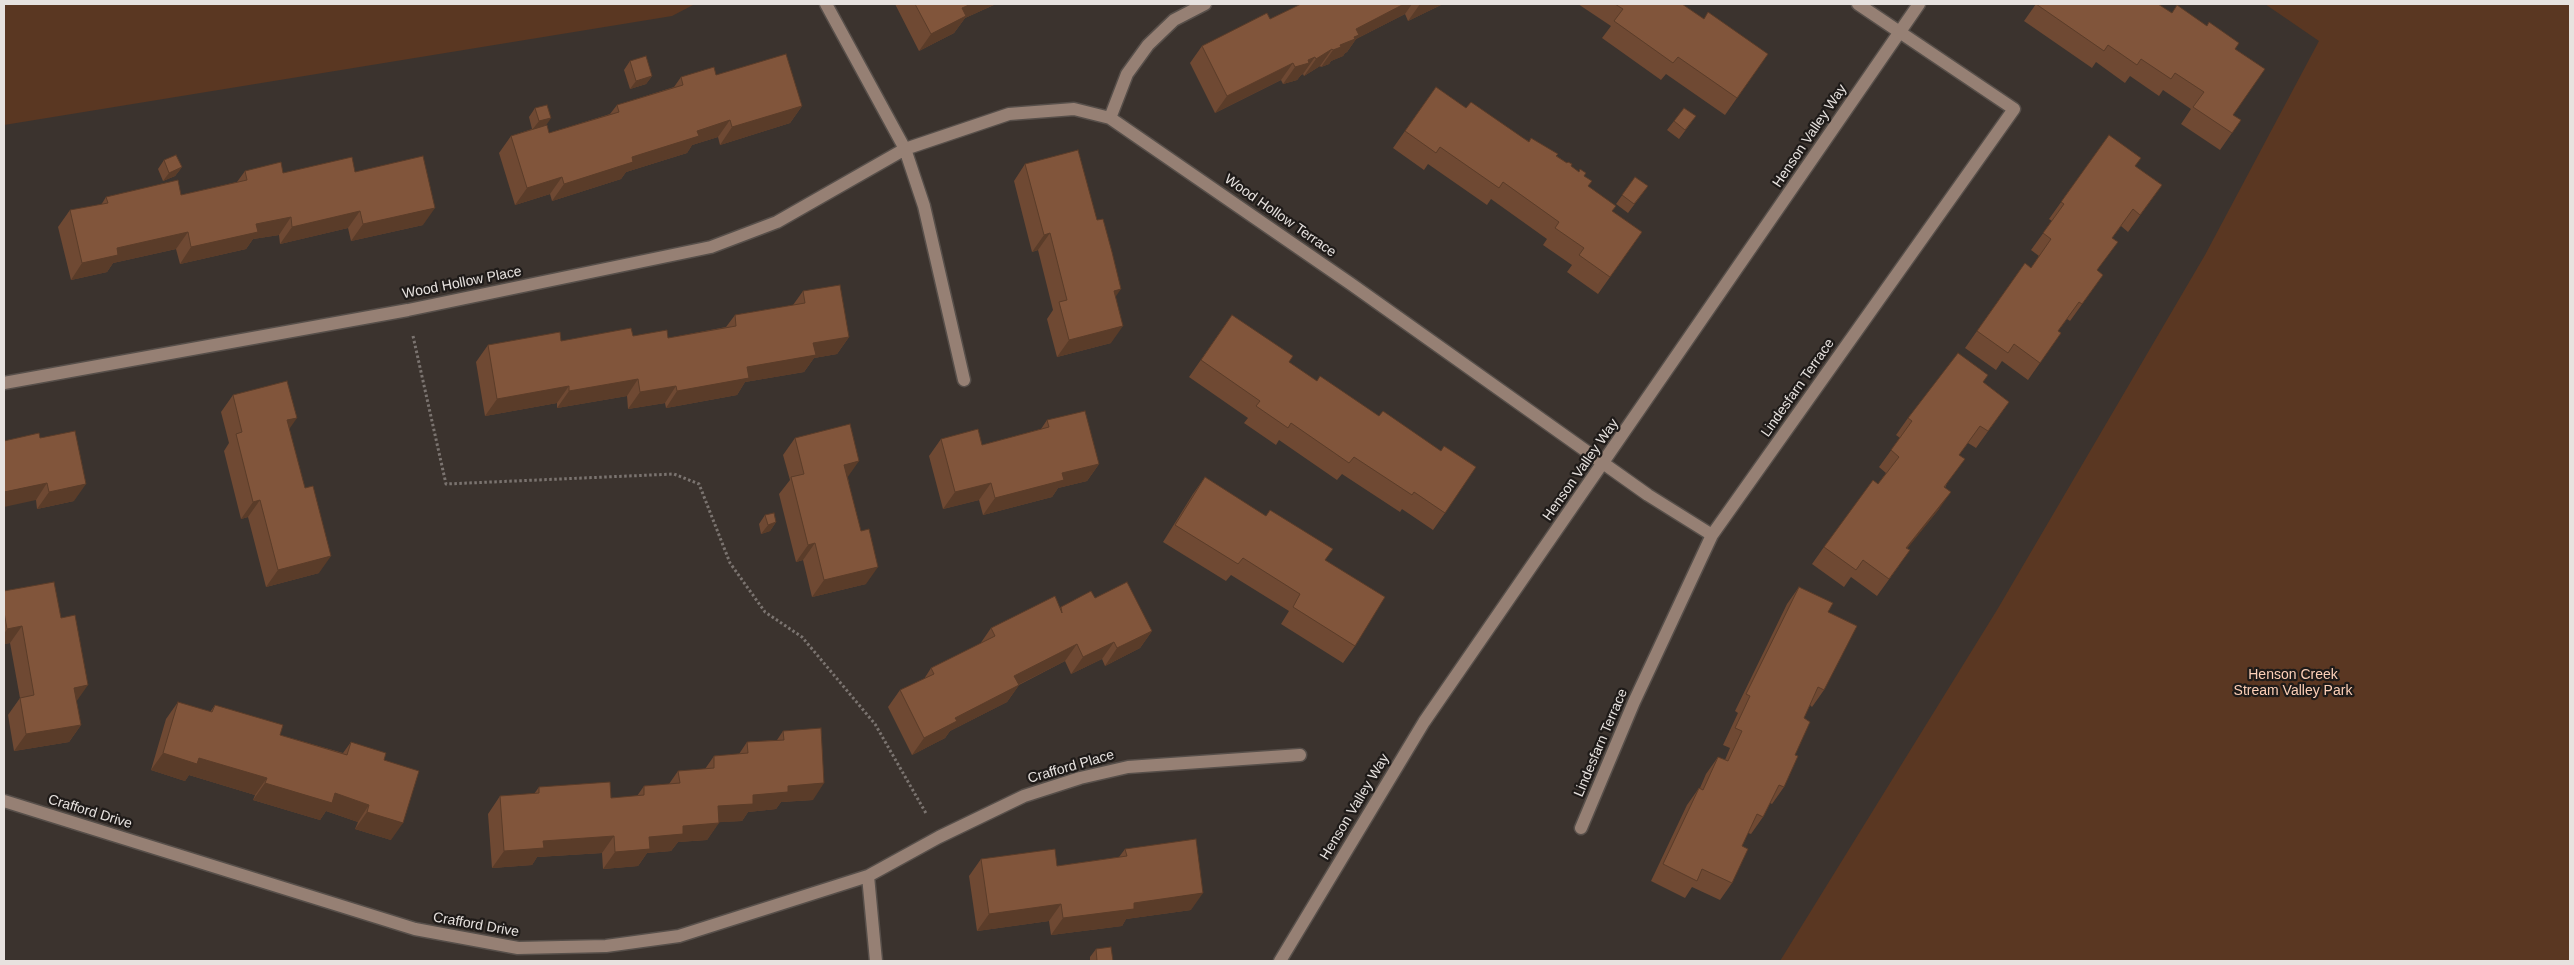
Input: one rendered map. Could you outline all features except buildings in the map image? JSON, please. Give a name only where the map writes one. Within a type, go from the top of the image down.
[{"type":"street","points":[[826,4],[905,149],[924,206],[964,380]]},
{"type":"street","points":[[1110,118],[1127,74],[1148,45],[1174,20],[1205,4]]},
{"type":"street","points":[[1858,4],[1899,32]]},
{"type":"street","name":"Henson Valley Way","points":[[1280,961],[1424,722],[1604,464],[1919,4]]},
{"type":"street","name":"Lindesfarn Terrace","points":[[1581,828],[1634,702],[1712,535],[2014,109],[1899,32]]},
{"type":"street","name":"Wood Hollow Terrace","points":[[905,149],[1010,114],[1074,109],[1110,118],[1352,284],[1648,495],[1712,535]]},
{"type":"street","name":"Wood Hollow Place","points":[[4,383],[408,310],[711,247],[777,222],[905,149]]},
{"type":"street","name":"Crafford Place","points":[[868,876],[939,837],[1024,796],[1080,778],[1128,767],[1300,755]]},
{"type":"street","name":"Crafford Drive","points":[[4,800],[415,929],[518,948],[606,946],[679,936],[868,876]]},
{"type":"street","points":[[868,876],[876,961]]},
{"type":"path","points":[[408,310],[446,484],[674,474],[699,484],[730,564],[766,612],[802,637],[875,724],[939,837]]},
{"type":"green space","points":[[4,4],[695,4],[672,16],[4,125]]},
{"type":"green space","name":"Henson Creek Stream Valley Park","points":[[2265,4],[2570,4],[2570,961],[1780,961],[1997,610],[2205,255],[2319,41]]}]
